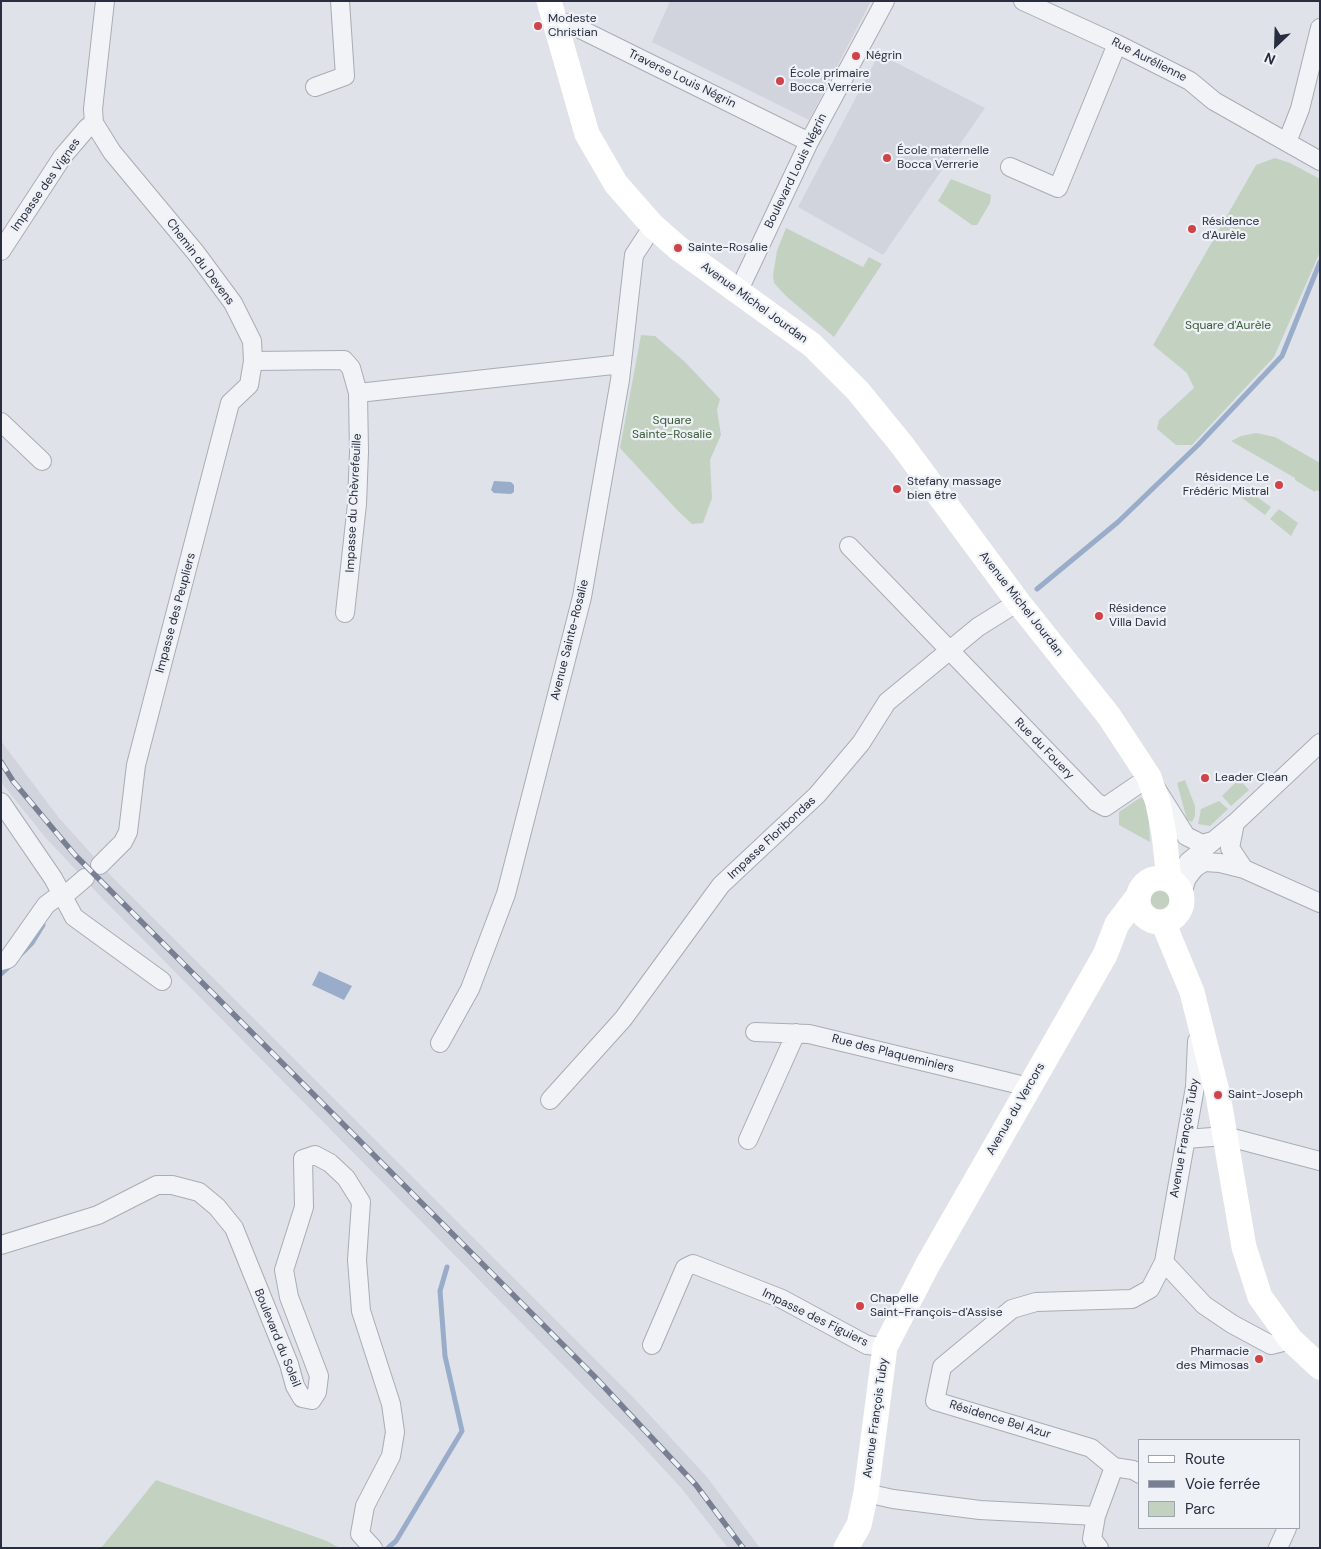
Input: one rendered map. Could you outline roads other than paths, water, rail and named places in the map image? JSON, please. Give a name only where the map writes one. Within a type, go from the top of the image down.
[{"type":"street","points":[[94,123],[93,109],[105,1]]},
{"type":"street","points":[[314,87],[345,76],[340,1]]},
{"type":"street","name":"Boulevard Louis Négrin","points":[[739,290],[809,142],[885,1]]},
{"type":"street","name":"Rue Aurélienne","points":[[1023,1],[1117,44],[1190,81],[1214,101],[1320,161]]},
{"type":"street","name":"Traverse Louis Négrin","points":[[551,12],[570,24],[809,142]]},
{"type":"street","name":"Avenue Michel Jourdan","points":[[551,12],[587,134],[616,184],[653,226],[678,248],[739,290],[812,345],[858,390],[1018,602],[1109,716],[1149,777],[1158,803],[1164,834],[1164,898]]},
{"type":"street","points":[[1287,142],[1300,109],[1320,28]]},
{"type":"street","points":[[1010,167],[1058,188],[1117,44]]},
{"type":"street","name":"Impasse des Vignes","points":[[1,251],[64,156],[87,128],[94,123]]},
{"type":"street","name":"Chemin du Devens","points":[[94,123],[112,152],[196,253],[233,303],[252,341],[253,360]]},
{"type":"street","name":"Avenue Sainte-Rosalie","points":[[440,1043],[470,989],[506,894],[582,596],[622,364],[634,255],[653,226]]},
{"type":"street","points":[[253,360],[344,360],[351,368],[358,392],[622,364]]},
{"type":"street","name":"Impasse des Peupliers","points":[[100,865],[123,842],[128,832],[136,764],[230,403],[249,385],[253,360]]},
{"type":"street","name":"Impasse du Chèvrefeuille","points":[[345,613],[357,504],[359,452],[358,392]]},
{"type":"street","points":[[1,422],[42,461]]},
{"type":"street","points":[[849,546],[949,650]]},
{"type":"street","name":"Impasse Floribondas","points":[[550,1100],[623,1019],[721,885],[818,795],[860,743],[887,702],[978,627],[1018,602]]},
{"type":"street","name":"Rue du Fouery","points":[[949,650],[1096,802],[1105,807],[1149,777]]},
{"type":"street","points":[[1320,742],[1235,823],[1188,862],[1164,898],[1218,1094],[1244,1247],[1260,1297],[1291,1340],[1320,1367]]},
{"type":"street","points":[[1149,777],[1186,836],[1202,844],[1213,841]]},
{"type":"street","points":[[1,802],[64,896],[74,918],[162,981]]},
{"type":"street","points":[[1235,823],[1230,848],[1244,869]]},
{"type":"street","points":[[1164,898],[1187,878],[1195,868],[1204,862],[1220,862],[1244,869],[1320,903]]},
{"type":"street","points":[[1,960],[8,959],[46,905],[54,899],[64,896],[86,878]]},
{"type":"street","name":"Avenue du Vercors","points":[[928,1264],[1105,955],[1117,924],[1164,898]]},
{"type":"street","name":"Avenue François Tuby","points":[[1164,1262],[1195,1087],[1194,1003]]},
{"type":"street","name":"Rue des Plaqueminiers","points":[[755,1032],[796,1033],[1029,1087]]},
{"type":"street","points":[[748,1140],[796,1033]]},
{"type":"street","points":[[1186,1140],[1225,1136],[1320,1161]]},
{"type":"street","name":"Boulevard du Soleil","points":[[1,1245],[98,1215],[156,1185],[172,1184],[199,1192],[217,1207],[234,1228],[289,1364],[296,1386],[302,1398],[312,1400],[317,1392],[319,1376],[289,1297],[284,1270],[304,1207],[303,1159],[315,1155],[330,1163],[346,1178],[361,1202],[357,1260],[361,1311],[391,1404],[394,1432],[391,1456],[365,1506],[360,1534],[373,1548]]},
{"type":"street","points":[[1164,1262],[1204,1305],[1232,1324],[1271,1345],[1291,1340]]},
{"type":"street","name":"Résidence Bel Azur","points":[[1138,1473],[1114,1466],[1090,1448],[936,1401],[942,1367],[1012,1308],[1036,1302],[1132,1299],[1150,1289],[1164,1262]]},
{"type":"street","name":"Impasse des Figuiers","points":[[652,1345],[685,1268],[693,1264],[782,1299],[867,1346],[885,1347]]},
{"type":"street","name":"Avenue François Tuby","points":[[846,1548],[859,1525],[866,1493],[885,1347],[928,1264]]},
{"type":"street","points":[[1099,1548],[1092,1539],[1096,1516],[1114,1466]]},
{"type":"street","points":[[866,1493],[893,1499],[980,1510],[1096,1516]]},
{"type":"street","points":[[1278,1548],[1287,1529]]},
{"type":"water","points":[[494,481],[511,482],[514,485],[514,492],[511,494],[494,493],[491,490]]},
{"type":"water","points":[[319,971],[352,986],[344,1000],[312,985]]},
{"type":"waterway","points":[[1037,589],[1118,522],[1198,445],[1282,356],[1320,262]]},
{"type":"waterway","points":[[21,954],[32,943],[43,925]]},
{"type":"waterway","points":[[1,974],[12,964]]},
{"type":"waterway","points":[[388,1548],[396,1541],[462,1431],[445,1356],[440,1291],[447,1267]]},
{"type":"railway","points":[[1,762],[13,781],[75,855],[594,1376],[696,1485],[743,1548]]},
{"type":"place","name":"Modeste Christian","points":[[538,26]]},
{"type":"place","name":"Négrin","points":[[856,56]]},
{"type":"place","name":"École primaire Bocca Verrerie","points":[[780,81]]},
{"type":"place","name":"École maternelle Bocca Verrerie","points":[[887,158]]},
{"type":"place","name":"Résidence d'Aurèle","points":[[1192,229]]},
{"type":"place","name":"Sainte-Rosalie","points":[[678,248]]},
{"type":"place","name":"Résidence Le Frédéric Mistral","points":[[1279,485]]},
{"type":"place","name":"Stefany massage bien être","points":[[897,489]]},
{"type":"place","name":"Résidence Villa David","points":[[1099,616]]},
{"type":"place","name":"Leader Clean","points":[[1205,778]]},
{"type":"place","name":"Saint-Joseph","points":[[1218,1095]]},
{"type":"place","name":"Chapelle Saint-François-d'Assise","points":[[860,1306]]},
{"type":"place","name":"Pharmacie des Mimosas","points":[[1259,1359]]},
{"type":"park label","name":"Square d'Aurèle","points":[[1228,326]]},
{"type":"park label","name":"Square Sainte-Rosalie","points":[[672,428]]}]
